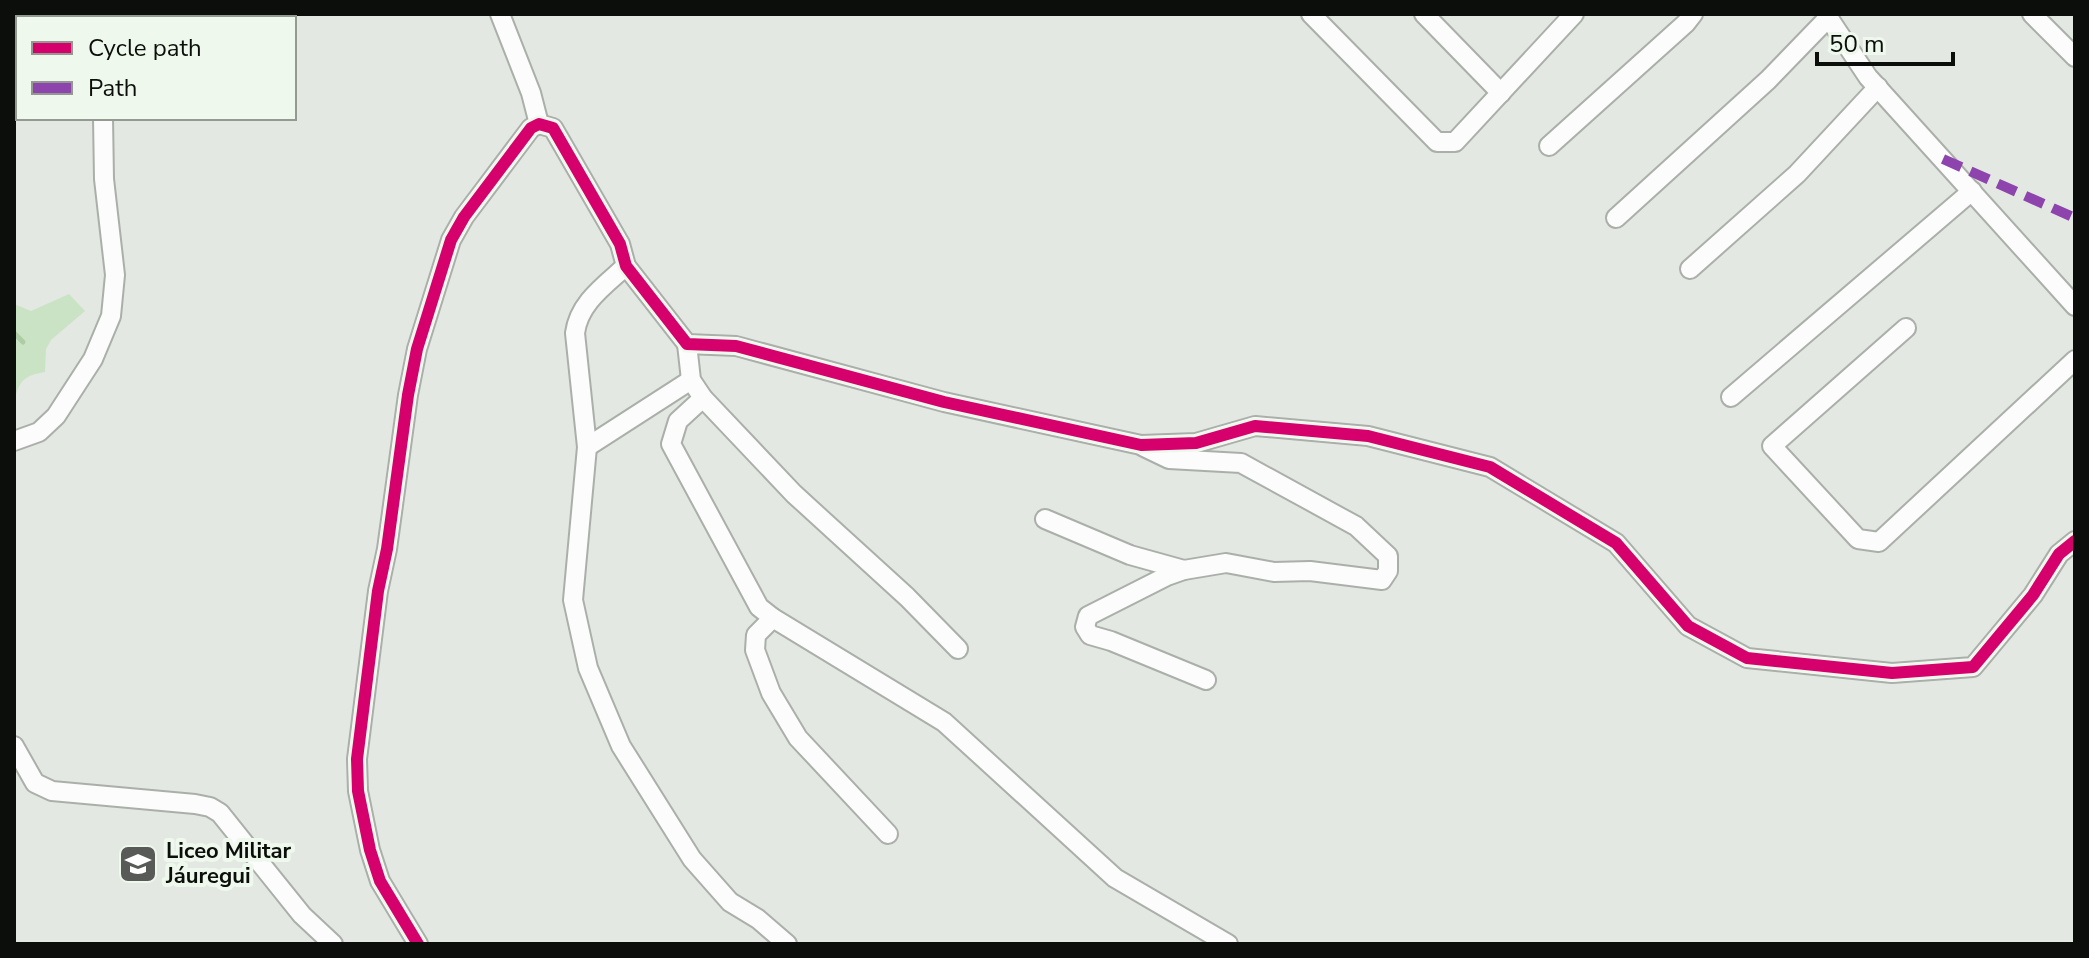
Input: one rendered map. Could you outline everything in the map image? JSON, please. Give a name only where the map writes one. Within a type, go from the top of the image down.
[{"type":"street","points":[[500,14],[521,66],[539,124]]},
{"type":"street","points":[[1311,14],[1437,142],[1455,142],[1574,14]]},
{"type":"street","points":[[1424,14],[1501,93]]},
{"type":"street","points":[[1549,146],[1693,14]]},
{"type":"street","points":[[2032,14],[2075,57]]},
{"type":"street","points":[[1616,218],[1768,80],[1828,16],[1868,77],[2075,306]]},
{"type":"street","points":[[1690,269],[1797,174],[1878,87]]},
{"type":"street","points":[[14,441],[39,432],[56,416],[93,359],[111,316],[115,275],[104,179],[103,120]]},
{"type":"street","points":[[418,944],[380,881],[358,791],[357,759],[378,591],[417,349],[451,240],[464,217],[531,128],[539,124],[547,125],[557,134],[620,244],[626,266],[687,344],[691,380],[703,398],[794,494],[907,597],[958,649]]},
{"type":"street","points":[[1731,397],[1972,191]]},
{"type":"street","points":[[626,266],[587,302],[575,333],[587,447],[573,600],[588,668],[621,746],[692,859],[730,902],[758,919],[787,944]]},
{"type":"street","points":[[1906,328],[1772,446],[1858,539],[1879,542],[2075,360]]},
{"type":"street","points":[[687,344],[736,346],[944,402],[1141,445],[1169,459],[1241,463],[1356,526],[1388,556],[1388,571],[1382,580],[1310,571],[1274,572],[1226,563],[1184,570],[1088,616],[1085,627],[1090,635],[1206,680]]},
{"type":"street","points":[[587,447],[691,380]]},
{"type":"street","points":[[703,398],[678,421],[671,444],[759,607],[944,722],[1115,878],[1228,944]]},
{"type":"street","points":[[1141,445],[1196,443],[1255,426],[1368,436],[1490,467],[1616,543],[1688,626],[1747,658],[1892,673],[1973,667],[2033,595],[2059,554],[2075,541]]},
{"type":"street","points":[[1045,519],[1130,555],[1184,570]]},
{"type":"street","points":[[773,618],[756,635],[755,650],[771,693],[798,738],[888,834]]},
{"type":"street","points":[[14,746],[35,783],[52,791],[195,804],[220,813],[302,915],[333,944]]},
{"type":"green space","points":[[69,294],[85,311],[51,340],[46,349],[45,372],[24,380],[14,401],[14,304],[31,311]]},
{"type":"waterway","points":[[14,333],[23,342]]},
{"type":"marked path","points":[[1943,159],[2075,218]]},
{"type":"cycle path","points":[[418,944],[380,881],[358,791],[357,759],[378,591],[417,349],[451,240],[464,217],[531,128],[539,124],[553,128],[620,244],[626,266],[687,344],[736,346],[944,402],[1141,445],[1196,443],[1255,426],[1368,436],[1490,467],[1616,543],[1688,626],[1747,658],[1892,673],[1973,667],[2033,595],[2059,554],[2075,541]]},
{"type":"place","name":"Liceo Militar Jáuregui","points":[[138,864]]}]
